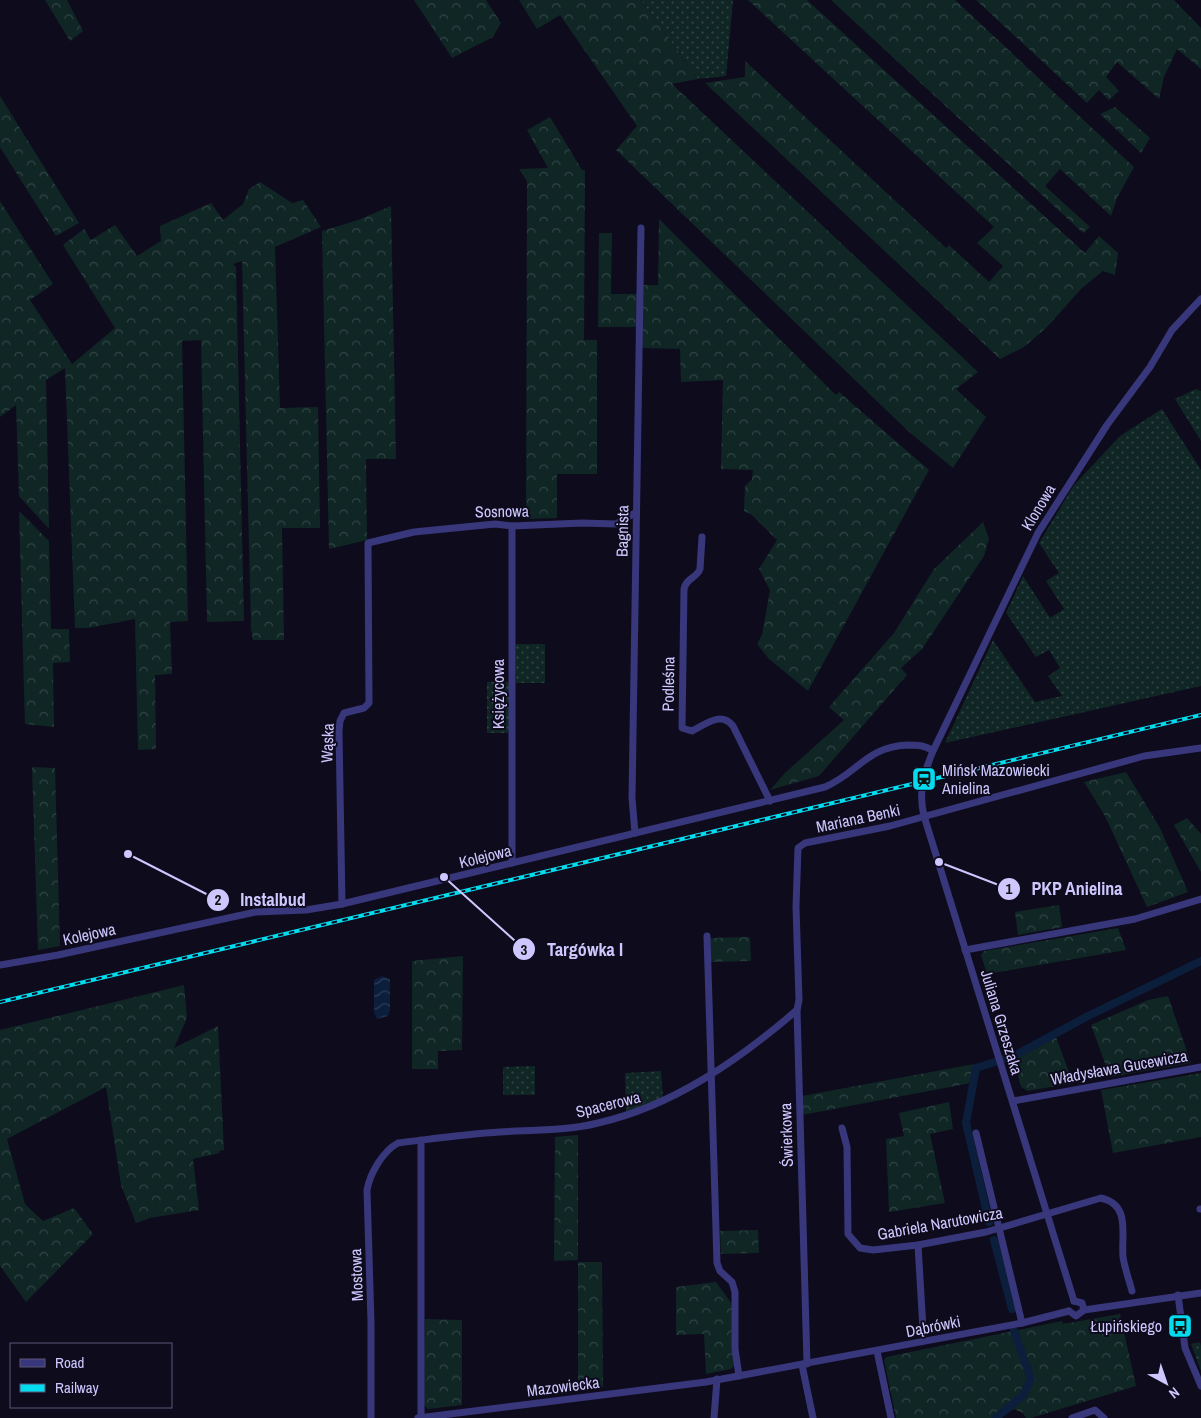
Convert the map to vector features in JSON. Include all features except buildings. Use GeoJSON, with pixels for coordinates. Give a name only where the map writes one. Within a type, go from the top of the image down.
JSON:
{"type":"FeatureCollection","features":[{"type":"Feature","properties":{"kind":"street","name":"Bagnista"},"geometry":{"type":"LineString","coordinates":[[635,833],[632,798],[641,228]]}},
{"type":"Feature","properties":{"kind":"street","name":"Klonowa"},"geometry":{"type":"LineString","coordinates":[[933,751],[1038,533],[1107,425],[1150,367],[1172,330],[1201,299]]}},
{"type":"Feature","properties":{"kind":"street","name":"Sosnowa"},"geometry":{"type":"LineString","coordinates":[[368,543],[414,532],[495,524],[512,526],[582,523],[616,524],[635,513]]}},
{"type":"Feature","properties":{"kind":"street","name":"Księżycowa"},"geometry":{"type":"LineString","coordinates":[[512,526],[512,863]]}},
{"type":"Feature","properties":{"kind":"street","name":"Podleśna"},"geometry":{"type":"LineString","coordinates":[[702,537],[699,573],[687,580],[684,589],[682,728],[692,731],[718,718],[723,718],[733,726],[770,801]]}},
{"type":"Feature","properties":{"kind":"street","name":"Wąska"},"geometry":{"type":"LineString","coordinates":[[342,904],[339,731],[340,721],[344,713],[364,708],[368,703],[368,543]]}},
{"type":"Feature","properties":{"kind":"street","name":"Kolejowa"},"geometry":{"type":"LineString","coordinates":[[0,965],[58,955],[256,912],[306,910],[342,904],[770,801],[834,783],[872,754],[881,750],[912,745],[926,746],[933,751]]}},
{"type":"Feature","properties":{"kind":"street"},"geometry":{"type":"LineString","coordinates":[[924,816],[1112,767],[1144,756],[1201,748]]}},
{"type":"Feature","properties":{"kind":"street","name":"Juliana Grzeszaka"},"geometry":{"type":"LineString","coordinates":[[933,751],[922,780],[921,798],[924,816],[1074,1301]]}},
{"type":"Feature","properties":{"kind":"street","name":"Mariana Benki"},"geometry":{"type":"LineString","coordinates":[[796,907],[797,852],[801,844],[890,826],[924,816]]}},
{"type":"Feature","properties":{"kind":"street"},"geometry":{"type":"LineString","coordinates":[[965,950],[1135,919],[1201,899]]}},
{"type":"Feature","properties":{"kind":"street","name":"Świerkowa"},"geometry":{"type":"LineString","coordinates":[[796,907],[799,1000],[796,1010],[805,1364]]}},
{"type":"Feature","properties":{"kind":"street"},"geometry":{"type":"LineString","coordinates":[[707,936],[717,1263],[720,1271],[732,1282],[735,1292],[735,1349],[739,1376]]}},
{"type":"Feature","properties":{"kind":"street","name":"Spacerowa"},"geometry":{"type":"LineString","coordinates":[[398,1143],[499,1132],[544,1131],[596,1124],[659,1104],[711,1075],[796,1010]]}},
{"type":"Feature","properties":{"kind":"street","name":"Władysława Gucewicza"},"geometry":{"type":"LineString","coordinates":[[1013,1101],[1201,1067]]}},
{"type":"Feature","properties":{"kind":"street","name":"Gabriela Narutowicza"},"geometry":{"type":"LineString","coordinates":[[842,1128],[847,1147],[847,1224],[850,1238],[863,1249],[918,1245],[999,1229],[1095,1198],[1106,1200],[1115,1205],[1122,1214],[1123,1256],[1132,1291]]}},
{"type":"Feature","properties":{"kind":"street"},"geometry":{"type":"LineString","coordinates":[[976,1133],[1022,1323]]}},
{"type":"Feature","properties":{"kind":"street"},"geometry":{"type":"LineString","coordinates":[[420,1418],[421,1140]]}},
{"type":"Feature","properties":{"kind":"street","name":"Mostowa"},"geometry":{"type":"LineString","coordinates":[[370,1418],[371,1322],[367,1190],[368,1183],[385,1153],[398,1143]]}},
{"type":"Feature","properties":{"kind":"street"},"geometry":{"type":"LineString","coordinates":[[918,1245],[923,1329]]}},
{"type":"Feature","properties":{"kind":"street"},"geometry":{"type":"LineString","coordinates":[[1084,1310],[1082,1303],[1074,1301],[1070,1304],[1069,1311],[1076,1316],[1084,1310],[1201,1293]]}},
{"type":"Feature","properties":{"kind":"street"},"geometry":{"type":"LineString","coordinates":[[1178,1295],[1185,1348],[1201,1386]]}},
{"type":"Feature","properties":{"kind":"street","name":"Dąbrówki"},"geometry":{"type":"LineString","coordinates":[[714,1380],[1022,1323],[1069,1311]]}},
{"type":"Feature","properties":{"kind":"street"},"geometry":{"type":"LineString","coordinates":[[877,1351],[891,1418]]}},
{"type":"Feature","properties":{"kind":"street"},"geometry":{"type":"LineString","coordinates":[[805,1364],[813,1418]]}},
{"type":"Feature","properties":{"kind":"street"},"geometry":{"type":"LineString","coordinates":[[714,1380],[714,1418]]}},
{"type":"Feature","properties":{"kind":"street","name":"Mazowiecka"},"geometry":{"type":"LineString","coordinates":[[420,1418],[481,1414],[714,1380]]}},
{"type":"Feature","properties":{"kind":"street"},"geometry":{"type":"LineString","coordinates":[[1072,1418],[1095,1410],[1104,1418]]}},
{"type":"Feature","properties":{"kind":"green space"},"geometry":{"type":"Polygon","coordinates":[[[45,0],[67,0],[83,31],[70,41],[45,0]]]}},
{"type":"Feature","properties":{"kind":"green space"},"geometry":{"type":"Polygon","coordinates":[[[414,0],[486,0],[501,23],[493,37],[452,58],[414,0]]]}},
{"type":"Feature","properties":{"kind":"green space"},"geometry":{"type":"Polygon","coordinates":[[[519,0],[641,0],[698,79],[672,84],[978,372],[956,389],[986,417],[953,468],[909,432],[616,150],[637,126],[560,15],[537,29],[519,0]]]}},
{"type":"Feature","properties":{"kind":"green space"},"geometry":{"type":"Polygon","coordinates":[[[641,0],[733,0],[726,76],[698,79],[641,0]]]}},
{"type":"Feature","properties":{"kind":"green space"},"geometry":{"type":"Polygon","coordinates":[[[748,0],[807,0],[1085,253],[1099,236],[1118,253],[1115,275],[1103,271],[1082,288],[1047,327],[1024,347],[1000,359],[705,83],[745,77],[745,61],[946,248],[949,245],[989,282],[1003,266],[977,243],[994,227],[748,0]]]}},
{"type":"Feature","properties":{"kind":"green space"},"geometry":{"type":"Polygon","coordinates":[[[831,0],[955,0],[1134,167],[1117,198],[1111,216],[1060,169],[1045,186],[1090,227],[1083,233],[831,0]]]}},
{"type":"Feature","properties":{"kind":"green space"},"geometry":{"type":"Polygon","coordinates":[[[976,0],[1174,0],[1201,28],[1201,69],[1177,49],[1164,77],[1159,99],[1117,62],[1106,77],[1119,91],[1109,100],[1099,90],[1087,103],[976,0]]]}},
{"type":"Feature","properties":{"kind":"green space"},"geometry":{"type":"Polygon","coordinates":[[[0,96],[79,223],[56,236],[0,147],[0,96]]]}},
{"type":"Feature","properties":{"kind":"green space"},"geometry":{"type":"Polygon","coordinates":[[[1115,107],[1150,138],[1141,153],[1100,114],[1115,107]]]}},
{"type":"Feature","properties":{"kind":"green space"},"geometry":{"type":"Polygon","coordinates":[[[550,117],[582,170],[585,170],[584,340],[597,340],[597,474],[557,474],[557,518],[526,519],[527,181],[519,169],[548,168],[527,130],[550,117]]]}},
{"type":"Feature","properties":{"kind":"green space"},"geometry":{"type":"Polygon","coordinates":[[[260,182],[292,203],[303,200],[321,227],[275,247],[280,408],[318,407],[320,528],[282,528],[284,640],[253,640],[251,628],[242,261],[233,264],[236,267],[244,621],[207,622],[201,340],[182,341],[188,621],[170,622],[172,674],[155,675],[156,749],[138,750],[135,619],[88,628],[75,628],[65,368],[46,380],[49,529],[19,496],[16,405],[0,417],[0,201],[53,284],[30,300],[72,364],[115,328],[63,245],[84,229],[91,240],[115,225],[137,256],[161,241],[160,226],[211,203],[223,220],[243,204],[249,189],[260,182]]]}},
{"type":"Feature","properties":{"kind":"green space"},"geometry":{"type":"Polygon","coordinates":[[[391,206],[396,459],[366,459],[367,540],[329,549],[322,231],[358,220],[391,206]]]}},
{"type":"Feature","properties":{"kind":"green space"},"geometry":{"type":"Polygon","coordinates":[[[659,219],[836,395],[839,392],[929,470],[808,691],[769,659],[757,644],[762,635],[770,590],[759,569],[777,540],[752,515],[744,511],[745,486],[752,479],[753,470],[721,469],[723,380],[681,382],[680,349],[641,348],[642,285],[658,285],[659,219]]]}},
{"type":"Feature","properties":{"kind":"green space"},"geometry":{"type":"Polygon","coordinates":[[[599,233],[612,233],[611,294],[637,294],[636,327],[598,327],[599,233]]]}},
{"type":"Feature","properties":{"kind":"green space"},"geometry":{"type":"Polygon","coordinates":[[[1196,389],[1201,391],[1201,441],[1175,399],[1196,389]]]}},
{"type":"Feature","properties":{"kind":"green space"},"geometry":{"type":"Polygon","coordinates":[[[1162,409],[1201,470],[1201,686],[945,743],[993,640],[1035,702],[1062,696],[1048,676],[1060,668],[1049,650],[1036,657],[1006,613],[1023,576],[1050,618],[1064,609],[1046,581],[1059,573],[1039,543],[1074,485],[1120,436],[1162,409]]]}},
{"type":"Feature","properties":{"kind":"green space"},"geometry":{"type":"Polygon","coordinates":[[[19,511],[49,541],[51,629],[69,629],[70,662],[53,663],[54,727],[25,724],[19,511]]]}},
{"type":"Feature","properties":{"kind":"green space"},"geometry":{"type":"Polygon","coordinates":[[[983,522],[989,539],[984,556],[922,649],[901,668],[907,675],[819,776],[770,790],[785,773],[844,720],[829,707],[894,633],[934,569],[983,522]]]}},
{"type":"Feature","properties":{"kind":"green space"},"geometry":{"type":"Polygon","coordinates":[[[515,644],[545,644],[545,683],[516,683],[515,644]]]}},
{"type":"Feature","properties":{"kind":"green space"},"geometry":{"type":"Polygon","coordinates":[[[487,682],[509,682],[509,733],[487,733],[487,682]]]}},
{"type":"Feature","properties":{"kind":"green space"},"geometry":{"type":"Polygon","coordinates":[[[32,767],[55,768],[60,946],[38,950],[32,767]]]}},
{"type":"Feature","properties":{"kind":"green space"},"geometry":{"type":"Polygon","coordinates":[[[1126,772],[1160,828],[1188,892],[1147,907],[1105,816],[1084,782],[1126,772]]]}},
{"type":"Feature","properties":{"kind":"green space"},"geometry":{"type":"Polygon","coordinates":[[[1187,818],[1201,834],[1201,872],[1174,825],[1187,818]]]}},
{"type":"Feature","properties":{"kind":"green space"},"geometry":{"type":"Polygon","coordinates":[[[1059,905],[1062,927],[1018,935],[1015,912],[1059,905]]]}},
{"type":"Feature","properties":{"kind":"green space"},"geometry":{"type":"Polygon","coordinates":[[[1118,928],[1126,950],[987,974],[981,955],[984,951],[1118,928]]]}},
{"type":"Feature","properties":{"kind":"green space"},"geometry":{"type":"Polygon","coordinates":[[[750,937],[751,961],[711,962],[710,938],[750,937]]]}},
{"type":"Feature","properties":{"kind":"green space"},"geometry":{"type":"Polygon","coordinates":[[[463,956],[462,1050],[438,1051],[438,1069],[412,1069],[412,961],[463,956]]]}},
{"type":"Feature","properties":{"kind":"green space"},"geometry":{"type":"Polygon","coordinates":[[[184,985],[187,1018],[174,1048],[218,1026],[224,1150],[219,1151],[220,1153],[193,1159],[199,1210],[150,1218],[136,1223],[121,1185],[106,1087],[7,1139],[25,1204],[43,1221],[74,1208],[93,1234],[26,1302],[0,1266],[0,1030],[184,985]]]}},
{"type":"Feature","properties":{"kind":"green space"},"geometry":{"type":"Polygon","coordinates":[[[1168,996],[1191,1063],[1110,1077],[1091,1025],[1148,1000],[1168,996]]]}},
{"type":"Feature","properties":{"kind":"green space"},"geometry":{"type":"Polygon","coordinates":[[[1056,1037],[1073,1083],[1028,1091],[1021,1087],[1013,1059],[1056,1037]]]}},
{"type":"Feature","properties":{"kind":"green space"},"geometry":{"type":"Polygon","coordinates":[[[974,1064],[971,1083],[802,1115],[802,1096],[974,1064]]]}},
{"type":"Feature","properties":{"kind":"green space"},"geometry":{"type":"Polygon","coordinates":[[[535,1066],[535,1095],[503,1095],[503,1067],[535,1066]]]}},
{"type":"Feature","properties":{"kind":"green space"},"geometry":{"type":"Polygon","coordinates":[[[661,1071],[663,1098],[626,1112],[625,1073],[661,1071]]]}},
{"type":"Feature","properties":{"kind":"green space"},"geometry":{"type":"Polygon","coordinates":[[[1201,1073],[1201,1137],[1113,1153],[1101,1090],[1201,1073]]]}},
{"type":"Feature","properties":{"kind":"green space"},"geometry":{"type":"Polygon","coordinates":[[[949,1102],[953,1129],[930,1134],[945,1203],[889,1212],[886,1139],[904,1136],[899,1113],[949,1102]]]}},
{"type":"Feature","properties":{"kind":"green space"},"geometry":{"type":"Polygon","coordinates":[[[578,1135],[578,1260],[554,1261],[555,1137],[578,1135]]]}},
{"type":"Feature","properties":{"kind":"green space"},"geometry":{"type":"Polygon","coordinates":[[[758,1230],[759,1253],[721,1254],[720,1231],[758,1230]]]}},
{"type":"Feature","properties":{"kind":"green space"},"geometry":{"type":"Polygon","coordinates":[[[578,1262],[602,1262],[603,1387],[578,1391],[578,1262]]]}},
{"type":"Feature","properties":{"kind":"green space"},"geometry":{"type":"Polygon","coordinates":[[[716,1282],[732,1304],[735,1365],[731,1369],[706,1374],[704,1334],[676,1335],[676,1287],[716,1282]]]}},
{"type":"Feature","properties":{"kind":"green space"},"geometry":{"type":"Polygon","coordinates":[[[1120,1314],[1136,1386],[1031,1418],[1026,1418],[1023,1413],[1014,1409],[1000,1418],[896,1418],[884,1360],[886,1357],[1062,1321],[1063,1324],[1120,1314]]]}},
{"type":"Feature","properties":{"kind":"green space"},"geometry":{"type":"Polygon","coordinates":[[[425,1319],[462,1320],[462,1405],[428,1409],[423,1404],[425,1319]]]}},
{"type":"Feature","properties":{"kind":"green space"},"geometry":{"type":"Polygon","coordinates":[[[1200,1342],[1201,1346],[1201,1371],[1191,1344],[1200,1342]]]}},
{"type":"Feature","properties":{"kind":"water"},"geometry":{"type":"Polygon","coordinates":[[[382,976],[390,979],[390,1010],[388,1016],[377,1019],[374,1012],[374,980],[382,976]]]}},
{"type":"Feature","properties":{"kind":"waterway"},"geometry":{"type":"LineString","coordinates":[[989,1222],[966,1123],[976,1068],[1014,1056],[1088,1016],[1201,961]]}},
{"type":"Feature","properties":{"kind":"waterway"},"geometry":{"type":"LineString","coordinates":[[994,1240],[1012,1309]]}},
{"type":"Feature","properties":{"kind":"waterway"},"geometry":{"type":"LineString","coordinates":[[996,1418],[1023,1395],[1031,1379],[1014,1331]]}},
{"type":"Feature","properties":{"kind":"railway"},"geometry":{"type":"LineString","coordinates":[[0,1002],[1201,715]]}},
{"type":"Feature","properties":{"kind":"place","name":"Mińsk Mazowiecki Anielina"},"geometry":{"type":"Point","coordinates":[924,779]}},
{"type":"Feature","properties":{"kind":"place","name":"Instalbud"},"geometry":{"type":"Point","coordinates":[128,854]}},
{"type":"Feature","properties":{"kind":"place","name":"PKP Anielina"},"geometry":{"type":"Point","coordinates":[939,862]}},
{"type":"Feature","properties":{"kind":"place","name":"Targówka I"},"geometry":{"type":"Point","coordinates":[444,877]}},
{"type":"Feature","properties":{"kind":"place","name":"Łupińskiego"},"geometry":{"type":"Point","coordinates":[1180,1326]}}]}
